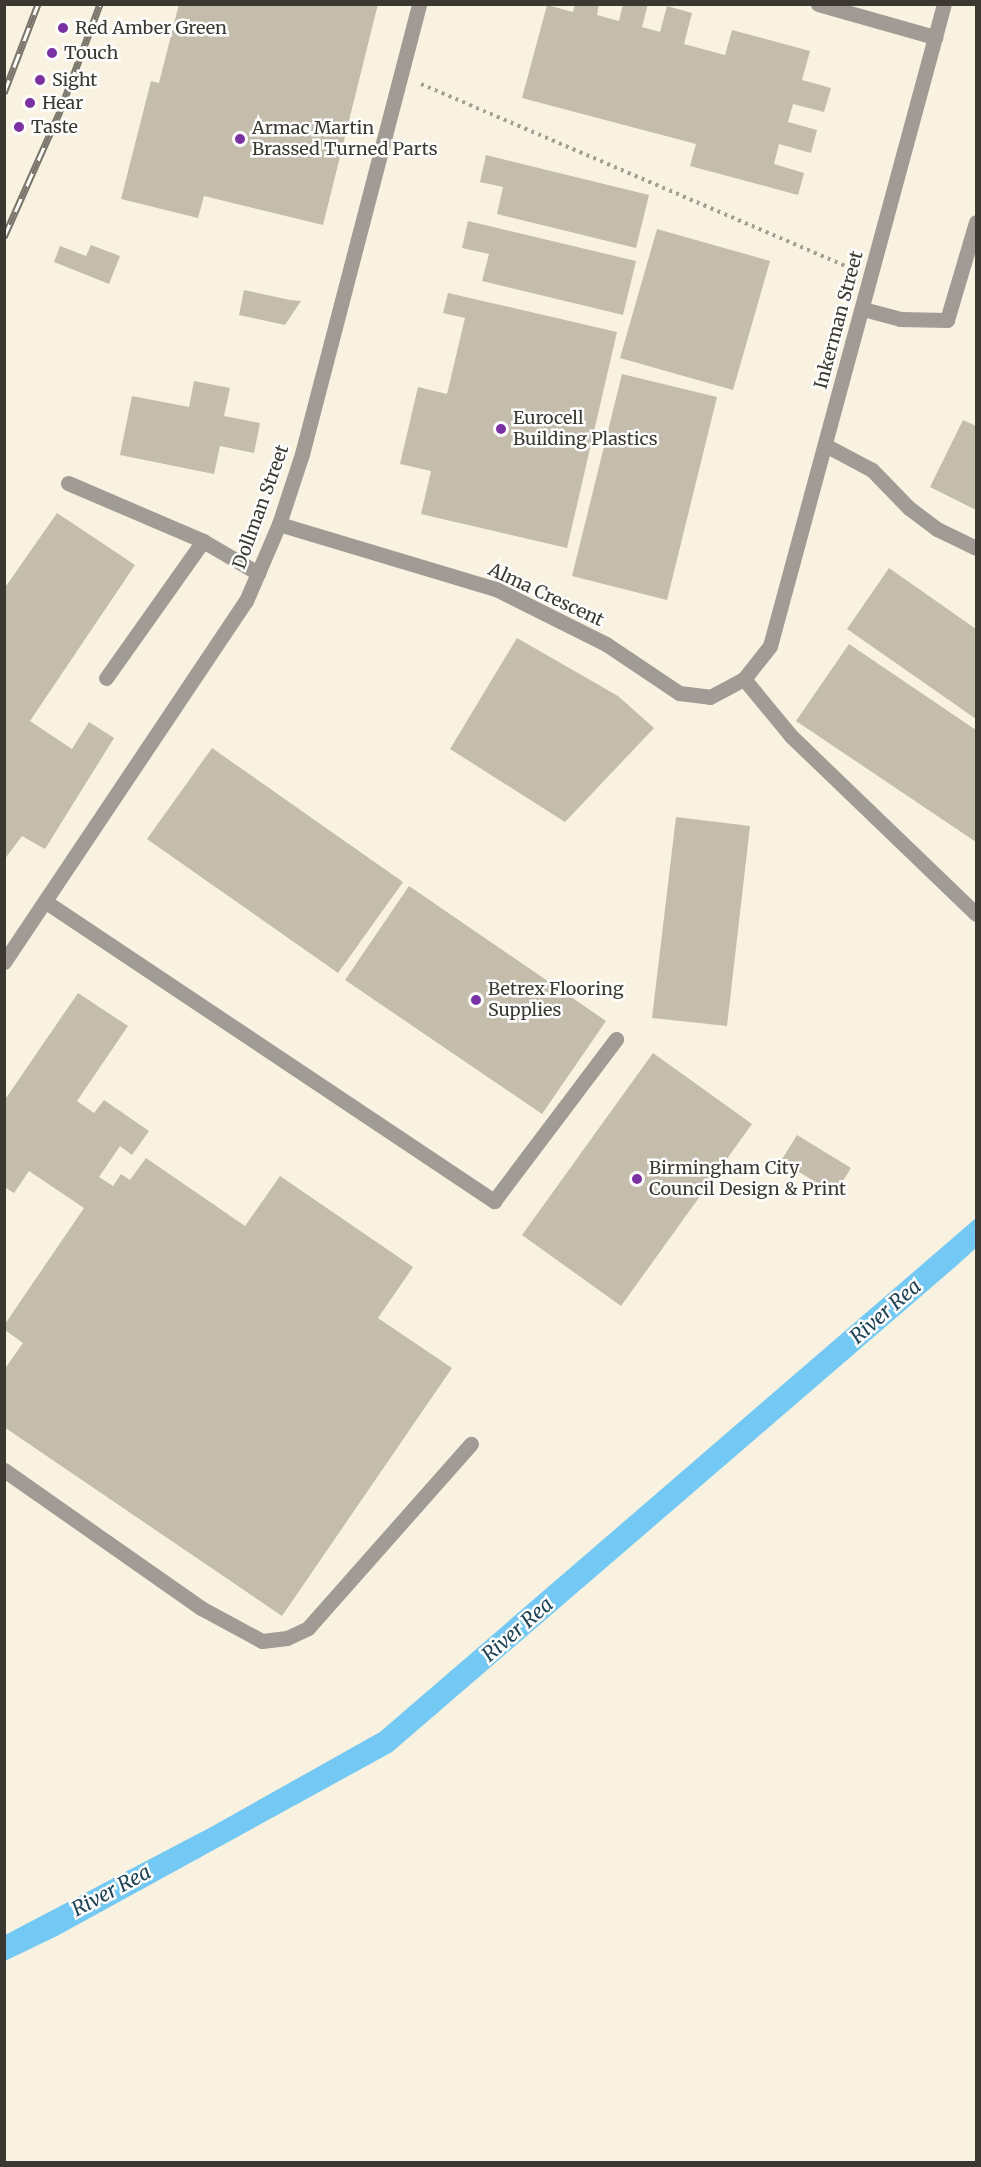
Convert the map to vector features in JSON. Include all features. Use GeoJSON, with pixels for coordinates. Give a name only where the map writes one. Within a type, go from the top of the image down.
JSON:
{"type":"FeatureCollection","features":[{"type":"Feature","properties":{"kind":"street","name":"Dollman Street"},"geometry":{"type":"LineString","coordinates":[[4,962],[246,601],[279,525],[303,454],[418,4]]}},
{"type":"Feature","properties":{"kind":"street"},"geometry":{"type":"LineString","coordinates":[[818,4],[935,37]]}},
{"type":"Feature","properties":{"kind":"street","name":"Inkerman Street"},"geometry":{"type":"LineString","coordinates":[[770,646],[872,277],[944,4]]}},
{"type":"Feature","properties":{"kind":"street"},"geometry":{"type":"LineString","coordinates":[[863,309],[900,319],[947,320],[976,222]]}},
{"type":"Feature","properties":{"kind":"street"},"geometry":{"type":"LineString","coordinates":[[825,445],[872,471],[909,508],[937,529],[976,548]]}},
{"type":"Feature","properties":{"kind":"street"},"geometry":{"type":"LineString","coordinates":[[68,483],[203,541],[258,573]]}},
{"type":"Feature","properties":{"kind":"street","name":"Alma Crescent"},"geometry":{"type":"LineString","coordinates":[[279,525],[496,589],[606,644],[679,693],[710,697],[744,679],[770,646]]}},
{"type":"Feature","properties":{"kind":"street"},"geometry":{"type":"LineString","coordinates":[[106,678],[203,541]]}},
{"type":"Feature","properties":{"kind":"street"},"geometry":{"type":"LineString","coordinates":[[744,679],[790,736],[976,914]]}},
{"type":"Feature","properties":{"kind":"street"},"geometry":{"type":"LineString","coordinates":[[46,902],[494,1201],[616,1039]]}},
{"type":"Feature","properties":{"kind":"street"},"geometry":{"type":"LineString","coordinates":[[4,1470],[201,1608],[262,1641],[287,1638],[308,1628],[471,1444]]}},
{"type":"Feature","properties":{"kind":"path"},"geometry":{"type":"LineString","coordinates":[[401,76],[872,277]]}},
{"type":"Feature","properties":{"kind":"water","name":"River Rea"},"geometry":{"type":"Polygon","coordinates":[[[976,1218],[976,1248],[392,1752],[57,1936],[5,1961],[5,1935],[211,1827],[380,1732],[976,1218]]]}},
{"type":"Feature","properties":{"kind":"building","name":"Armac Martin Brassed Turned Parts"},"geometry":{"type":"Polygon","coordinates":[[[179,4],[378,4],[323,225],[204,196],[198,218],[121,199],[151,81],[159,83],[179,4]]]}},
{"type":"Feature","properties":{"kind":"building"},"geometry":{"type":"Polygon","coordinates":[[[575,4],[599,4],[597,15],[619,21],[623,4],[648,4],[642,27],[660,32],[667,6],[692,13],[684,44],[725,55],[732,30],[810,51],[802,80],[831,88],[824,112],[793,104],[788,122],[817,130],[811,153],[779,144],[774,164],[804,173],[798,195],[690,166],[696,144],[522,98],[547,5],[573,12],[575,4]]]}},
{"type":"Feature","properties":{"kind":"building"},"geometry":{"type":"Polygon","coordinates":[[[486,155],[649,195],[636,248],[497,214],[503,187],[480,182],[486,155]]]}},
{"type":"Feature","properties":{"kind":"building"},"geometry":{"type":"Polygon","coordinates":[[[468,221],[636,261],[623,315],[482,281],[489,254],[462,248],[468,221]]]}},
{"type":"Feature","properties":{"kind":"building"},"geometry":{"type":"Polygon","coordinates":[[[657,229],[770,261],[733,390],[620,358],[657,229]]]}},
{"type":"Feature","properties":{"kind":"building"},"geometry":{"type":"Polygon","coordinates":[[[91,245],[120,256],[109,284],[54,262],[60,246],[86,256],[91,245]]]}},
{"type":"Feature","properties":{"kind":"building"},"geometry":{"type":"Polygon","coordinates":[[[244,290],[301,301],[285,325],[239,315],[244,290]]]}},
{"type":"Feature","properties":{"kind":"building","name":"Eurocell Building Plastics"},"geometry":{"type":"Polygon","coordinates":[[[448,293],[617,332],[567,548],[421,514],[431,471],[400,464],[418,387],[447,394],[465,318],[443,313],[448,293]]]}},
{"type":"Feature","properties":{"kind":"building"},"geometry":{"type":"Polygon","coordinates":[[[622,374],[717,397],[667,600],[572,576],[622,374]]]}},
{"type":"Feature","properties":{"kind":"building"},"geometry":{"type":"Polygon","coordinates":[[[194,381],[230,388],[224,416],[260,423],[254,453],[220,446],[214,474],[120,455],[132,396],[189,407],[194,381]]]}},
{"type":"Feature","properties":{"kind":"building"},"geometry":{"type":"Polygon","coordinates":[[[963,420],[976,426],[976,510],[930,487],[963,420]]]}},
{"type":"Feature","properties":{"kind":"building"},"geometry":{"type":"Polygon","coordinates":[[[57,513],[135,565],[30,721],[72,749],[89,722],[114,738],[45,849],[22,836],[4,860],[4,589],[57,513]]]}},
{"type":"Feature","properties":{"kind":"building"},"geometry":{"type":"Polygon","coordinates":[[[889,568],[976,629],[976,719],[847,629],[889,568]]]}},
{"type":"Feature","properties":{"kind":"building"},"geometry":{"type":"Polygon","coordinates":[[[517,638],[618,696],[654,728],[565,822],[450,749],[517,638]]]}},
{"type":"Feature","properties":{"kind":"building"},"geometry":{"type":"Polygon","coordinates":[[[849,644],[976,730],[976,842],[796,721],[849,644]]]}},
{"type":"Feature","properties":{"kind":"building"},"geometry":{"type":"Polygon","coordinates":[[[212,748],[403,882],[338,973],[147,839],[212,748]]]}},
{"type":"Feature","properties":{"kind":"building"},"geometry":{"type":"Polygon","coordinates":[[[676,817],[750,826],[727,1026],[652,1018],[676,817]]]}},
{"type":"Feature","properties":{"kind":"building","name":"Betrex Flooring Supplies"},"geometry":{"type":"Polygon","coordinates":[[[409,886],[606,1021],[542,1114],[345,980],[409,886]]]}},
{"type":"Feature","properties":{"kind":"building"},"geometry":{"type":"Polygon","coordinates":[[[78,993],[128,1026],[77,1101],[94,1113],[104,1100],[149,1131],[132,1155],[120,1146],[99,1177],[113,1186],[121,1174],[130,1180],[146,1158],[245,1226],[280,1176],[413,1267],[378,1318],[452,1368],[282,1616],[4,1427],[4,1370],[23,1343],[5,1330],[5,1324],[84,1208],[29,1171],[14,1193],[4,1187],[4,1101],[78,993]]]}},
{"type":"Feature","properties":{"kind":"building","name":"Birmingham City Council Design & Print"},"geometry":{"type":"Polygon","coordinates":[[[653,1053],[752,1124],[621,1306],[522,1235],[653,1053]]]}},
{"type":"Feature","properties":{"kind":"building"},"geometry":{"type":"Polygon","coordinates":[[[797,1135],[851,1168],[835,1194],[781,1161],[797,1135]]]}},
{"type":"Feature","properties":{"kind":"railway"},"geometry":{"type":"LineString","coordinates":[[4,93],[38,4]]}},
{"type":"Feature","properties":{"kind":"railway"},"geometry":{"type":"LineString","coordinates":[[4,237],[60,111],[100,4]]}},
{"type":"Feature","properties":{"kind":"place","name":"Red Amber Green"},"geometry":{"type":"Point","coordinates":[63,28]}},
{"type":"Feature","properties":{"kind":"place","name":"Touch"},"geometry":{"type":"Point","coordinates":[52,53]}},
{"type":"Feature","properties":{"kind":"place","name":"Sight"},"geometry":{"type":"Point","coordinates":[40,80]}},
{"type":"Feature","properties":{"kind":"place","name":"Hear"},"geometry":{"type":"Point","coordinates":[30,103]}},
{"type":"Feature","properties":{"kind":"place","name":"Taste"},"geometry":{"type":"Point","coordinates":[19,127]}},
{"type":"Feature","properties":{"kind":"place","name":"Armac Martin Brassed Turned Parts"},"geometry":{"type":"Point","coordinates":[240,139]}},
{"type":"Feature","properties":{"kind":"place","name":"Eurocell Building Plastics"},"geometry":{"type":"Point","coordinates":[501,429]}},
{"type":"Feature","properties":{"kind":"place","name":"Betrex Flooring Supplies"},"geometry":{"type":"Point","coordinates":[476,1000]}},
{"type":"Feature","properties":{"kind":"place","name":"Birmingham City Council Design & Print"},"geometry":{"type":"Point","coordinates":[637,1179]}}]}
